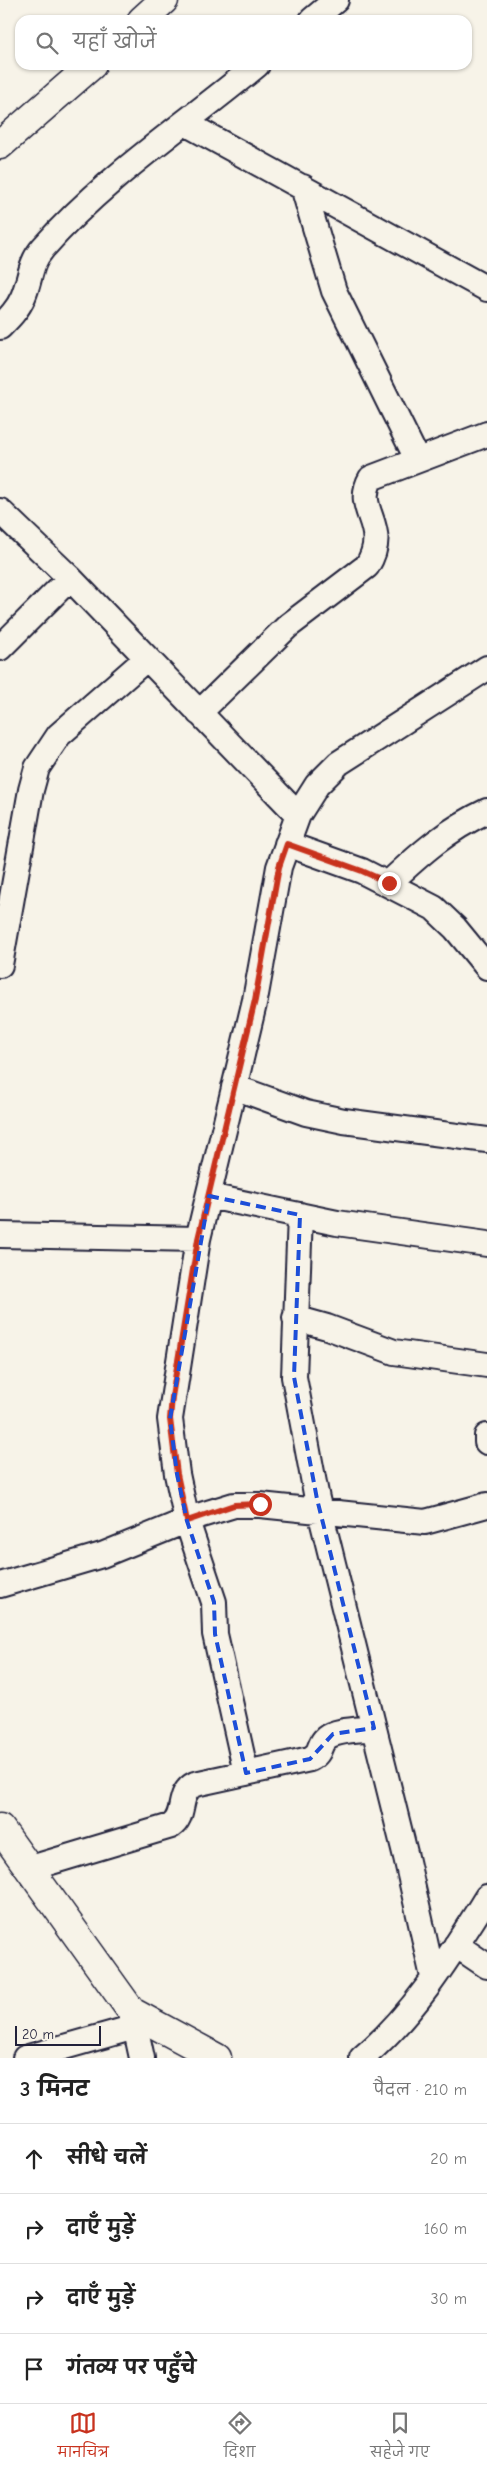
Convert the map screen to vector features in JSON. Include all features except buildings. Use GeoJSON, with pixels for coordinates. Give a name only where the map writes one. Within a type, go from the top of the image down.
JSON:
{"type":"FeatureCollection","features":[{"type":"Feature","properties":{"kind":"street"},"geometry":{"type":"LineString","coordinates":[[148,15],[164,0]]}},
{"type":"Feature","properties":{"kind":"street"},"geometry":{"type":"LineString","coordinates":[[318,15],[336,0]]}},
{"type":"Feature","properties":{"kind":"street"},"geometry":{"type":"LineString","coordinates":[[0,145],[86,70]]}},
{"type":"Feature","properties":{"kind":"street"},"geometry":{"type":"LineString","coordinates":[[0,327],[13,314],[24,297],[29,270],[42,250],[79,211],[251,70]]}},
{"type":"Feature","properties":{"kind":"street"},"geometry":{"type":"LineString","coordinates":[[185,123],[487,289]]}},
{"type":"Feature","properties":{"kind":"street"},"geometry":{"type":"LineString","coordinates":[[303,188],[334,291],[417,459]]}},
{"type":"Feature","properties":{"kind":"street"},"geometry":{"type":"LineString","coordinates":[[199,713],[288,626],[367,566],[374,555],[377,539],[366,504],[365,489],[371,478],[487,434]]}},
{"type":"Feature","properties":{"kind":"street"},"geometry":{"type":"LineString","coordinates":[[0,511],[70,578],[298,815]]}},
{"type":"Feature","properties":{"kind":"street"},"geometry":{"type":"LineString","coordinates":[[0,648],[70,578]]}},
{"type":"Feature","properties":{"kind":"street"},"geometry":{"type":"LineString","coordinates":[[0,965],[30,790],[37,768],[59,735],[147,658]]}},
{"type":"Feature","properties":{"kind":"street"},"geometry":{"type":"LineString","coordinates":[[246,1773],[215,1634],[214,1602],[187,1521],[177,1474],[170,1419],[198,1239],[255,1000],[279,867],[298,815],[317,785],[339,763],[487,668]]}},
{"type":"Feature","properties":{"kind":"street"},"geometry":{"type":"LineString","coordinates":[[389,883],[422,852],[458,825],[487,811]]}},
{"type":"Feature","properties":{"kind":"street"},"geometry":{"type":"LineString","coordinates":[[287,844],[362,871],[389,883],[434,908],[455,928],[486,963]]}},
{"type":"Feature","properties":{"kind":"street"},"geometry":{"type":"LineString","coordinates":[[234,1087],[306,1113],[335,1119],[487,1140]]}},
{"type":"Feature","properties":{"kind":"street"},"geometry":{"type":"LineString","coordinates":[[209,1196],[337,1223],[487,1244]]}},
{"type":"Feature","properties":{"kind":"street"},"geometry":{"type":"LineString","coordinates":[[300,1215],[294,1377],[320,1510],[433,1977]]}},
{"type":"Feature","properties":{"kind":"street"},"geometry":{"type":"LineString","coordinates":[[0,1235],[198,1239]]}},
{"type":"Feature","properties":{"kind":"street"},"geometry":{"type":"LineString","coordinates":[[295,1318],[327,1327],[394,1352],[487,1365]]}},
{"type":"Feature","properties":{"kind":"street"},"geometry":{"type":"LineString","coordinates":[[487,1436],[487,1442]]}},
{"type":"Feature","properties":{"kind":"street"},"geometry":{"type":"LineString","coordinates":[[0,1585],[102,1555],[187,1521],[234,1505],[260,1504],[425,1522],[487,1504]]}},
{"type":"Feature","properties":{"kind":"street"},"geometry":{"type":"LineString","coordinates":[[31,1868],[171,1826],[180,1817],[181,1801],[188,1787],[310,1759],[318,1755],[326,1738],[333,1734],[374,1728]]}},
{"type":"Feature","properties":{"kind":"street"},"geometry":{"type":"LineString","coordinates":[[0,1828],[31,1868],[134,2019],[142,2058]]}},
{"type":"Feature","properties":{"kind":"street"},"geometry":{"type":"LineString","coordinates":[[362,2058],[405,2016],[456,1945],[487,1897]]}},
{"type":"Feature","properties":{"kind":"street"},"geometry":{"type":"LineString","coordinates":[[456,1945],[487,1966]]}},
{"type":"Feature","properties":{"kind":"street"},"geometry":{"type":"LineString","coordinates":[[25,2058],[134,2019],[217,2058]]}},
{"type":"Feature","properties":{"kind":"highlighted area"},"geometry":{"type":"Polygon","coordinates":[[[209,1196],[300,1215],[294,1377],[317,1499],[374,1728],[333,1734],[310,1759],[246,1773],[215,1634],[214,1602],[187,1521],[177,1474],[170,1419],[209,1196]]]}},
{"type":"Feature","properties":{"kind":"route"},"geometry":{"type":"LineString","coordinates":[[260,1504],[234,1505],[187,1521],[177,1474],[170,1419],[198,1239],[255,1000],[279,867],[287,844],[362,871],[389,883]]}}]}
